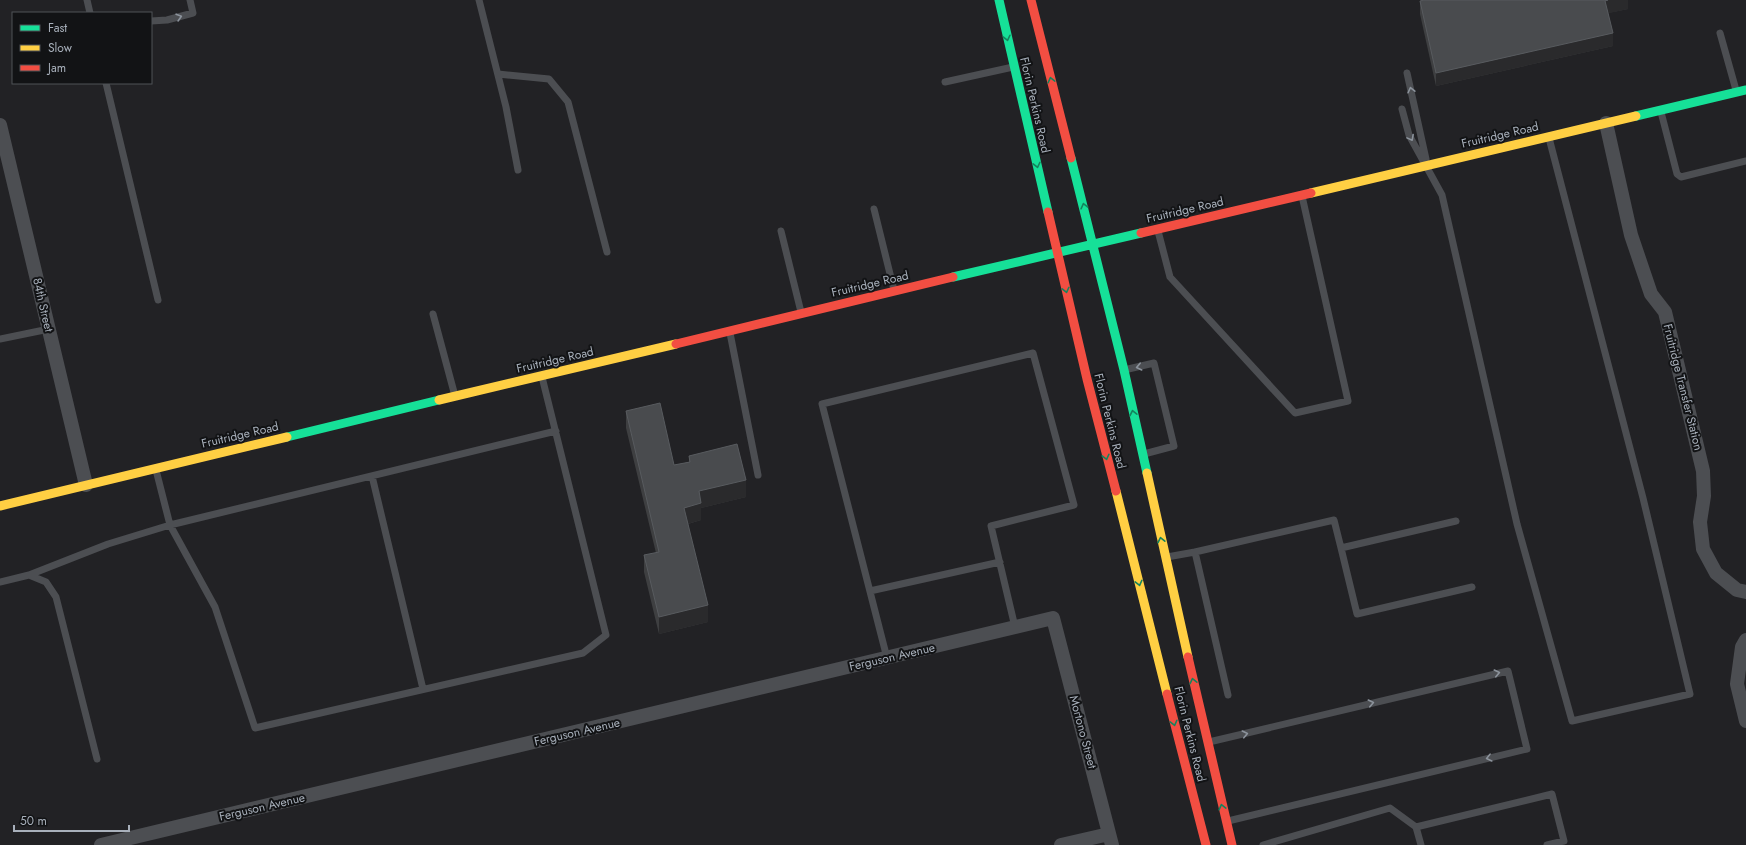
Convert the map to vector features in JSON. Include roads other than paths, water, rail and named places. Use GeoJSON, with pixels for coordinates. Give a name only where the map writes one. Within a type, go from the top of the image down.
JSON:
{"type":"FeatureCollection","features":[{"type":"Feature","properties":{"kind":"main road","name":"Florin Perkins Road"},"geometry":{"type":"LineString","coordinates":[[998,0],[1108,464],[1206,845]]}},
{"type":"Feature","properties":{"kind":"main road","name":"Florin Perkins Road"},"geometry":{"type":"LineString","coordinates":[[1033,1],[1124,370],[1206,742],[1232,845]]}},
{"type":"Feature","properties":{"kind":"main road","name":"Fruitridge Road"},"geometry":{"type":"LineString","coordinates":[[0,506],[801,313],[1746,90]]}},
{"type":"Feature","properties":{"kind":"street","name":"Fruitridge Transfer Station"},"geometry":{"type":"LineString","coordinates":[[1606,123],[1631,235],[1651,294],[1664,312],[1703,470],[1704,496],[1700,522],[1703,549],[1716,573],[1737,590],[1746,592]]}},
{"type":"Feature","properties":{"kind":"street","name":"84th Street"},"geometry":{"type":"LineString","coordinates":[[0,125],[86,485]]}},
{"type":"Feature","properties":{"kind":"street","name":"Ferguson Avenue"},"geometry":{"type":"LineString","coordinates":[[101,845],[1053,618]]}},
{"type":"Feature","properties":{"kind":"street","name":"Mortono Street"},"geometry":{"type":"LineString","coordinates":[[1053,618],[1111,839]]}},
{"type":"Feature","properties":{"kind":"street"},"geometry":{"type":"LineString","coordinates":[[1746,640],[1742,647],[1737,684],[1746,721]]}},
{"type":"Feature","properties":{"kind":"street"},"geometry":{"type":"LineString","coordinates":[[1061,845],[1111,839]]}},
{"type":"Feature","properties":{"kind":"lane"},"geometry":{"type":"LineString","coordinates":[[152,21],[167,20],[193,13],[190,0]]}},
{"type":"Feature","properties":{"kind":"lane"},"geometry":{"type":"LineString","coordinates":[[479,0],[506,107],[518,170]]}},
{"type":"Feature","properties":{"kind":"lane"},"geometry":{"type":"LineString","coordinates":[[1720,32],[1736,92]]}},
{"type":"Feature","properties":{"kind":"lane"},"geometry":{"type":"LineString","coordinates":[[945,82],[1014,67]]}},
{"type":"Feature","properties":{"kind":"lane"},"geometry":{"type":"LineString","coordinates":[[1407,73],[1427,165]]}},
{"type":"Feature","properties":{"kind":"lane"},"geometry":{"type":"LineString","coordinates":[[498,74],[549,79],[568,102],[607,252]]}},
{"type":"Feature","properties":{"kind":"lane"},"geometry":{"type":"LineString","coordinates":[[106,84],[158,300]]}},
{"type":"Feature","properties":{"kind":"lane"},"geometry":{"type":"LineString","coordinates":[[1402,109],[1409,135],[1427,165],[1442,195],[1517,524],[1572,721],[1690,694],[1643,498],[1549,136]]}},
{"type":"Feature","properties":{"kind":"lane"},"geometry":{"type":"LineString","coordinates":[[1660,110],[1677,174],[1681,177],[1746,161]]}},
{"type":"Feature","properties":{"kind":"lane"},"geometry":{"type":"LineString","coordinates":[[1158,228],[1170,277],[1295,413],[1348,401],[1302,194]]}},
{"type":"Feature","properties":{"kind":"lane"},"geometry":{"type":"LineString","coordinates":[[874,209],[894,291]]}},
{"type":"Feature","properties":{"kind":"lane"},"geometry":{"type":"LineString","coordinates":[[781,231],[801,313]]}},
{"type":"Feature","properties":{"kind":"lane"},"geometry":{"type":"LineString","coordinates":[[434,314],[455,396]]}},
{"type":"Feature","properties":{"kind":"lane"},"geometry":{"type":"LineString","coordinates":[[0,339],[49,329]]}},
{"type":"Feature","properties":{"kind":"lane"},"geometry":{"type":"LineString","coordinates":[[729,331],[758,475]]}},
{"type":"Feature","properties":{"kind":"lane"},"geometry":{"type":"LineString","coordinates":[[887,658],[822,404],[1033,353],[1074,505],[991,526],[1015,627]]}},
{"type":"Feature","properties":{"kind":"lane"},"geometry":{"type":"LineString","coordinates":[[1124,370],[1154,363],[1174,446],[1142,454]]}},
{"type":"Feature","properties":{"kind":"lane"},"geometry":{"type":"LineString","coordinates":[[155,468],[170,525],[215,607],[255,728],[583,653],[606,635],[542,375]]}},
{"type":"Feature","properties":{"kind":"lane"},"geometry":{"type":"LineString","coordinates":[[0,582],[29,576],[108,544],[170,525],[556,431]]}},
{"type":"Feature","properties":{"kind":"lane"},"geometry":{"type":"LineString","coordinates":[[372,476],[423,689]]}},
{"type":"Feature","properties":{"kind":"lane"},"geometry":{"type":"LineString","coordinates":[[1165,558],[1334,520],[1357,614],[1472,587]]}},
{"type":"Feature","properties":{"kind":"lane"},"geometry":{"type":"LineString","coordinates":[[1342,548],[1456,521]]}},
{"type":"Feature","properties":{"kind":"lane"},"geometry":{"type":"LineString","coordinates":[[1195,552],[1228,695]]}},
{"type":"Feature","properties":{"kind":"lane"},"geometry":{"type":"LineString","coordinates":[[870,591],[1000,562]]}},
{"type":"Feature","properties":{"kind":"lane"},"geometry":{"type":"LineString","coordinates":[[29,576],[46,582],[56,597],[97,759]]}},
{"type":"Feature","properties":{"kind":"lane"},"geometry":{"type":"LineString","coordinates":[[1206,742],[1508,671],[1527,749],[1226,822]]}},
{"type":"Feature","properties":{"kind":"lane"},"geometry":{"type":"LineString","coordinates":[[1416,827],[1552,794],[1564,841],[1546,845]]}},
{"type":"Feature","properties":{"kind":"lane"},"geometry":{"type":"LineString","coordinates":[[1263,845],[1390,808],[1416,827],[1421,845]]}}]}
